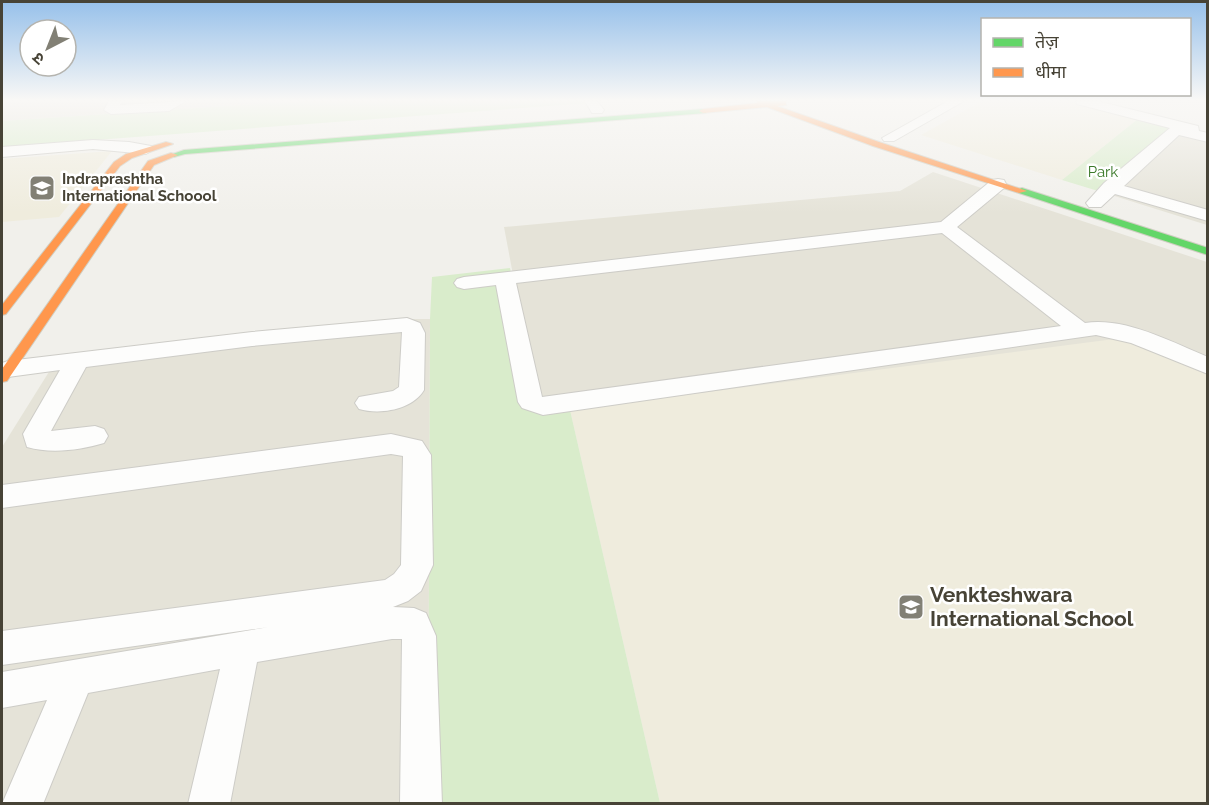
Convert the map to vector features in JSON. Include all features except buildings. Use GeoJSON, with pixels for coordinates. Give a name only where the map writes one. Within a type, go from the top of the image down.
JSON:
{"type":"FeatureCollection","features":[{"type":"Feature","properties":{"kind":"street"},"geometry":{"type":"LineString","coordinates":[[2,312],[117,164],[146,149],[167,144],[219,139]]}},
{"type":"Feature","properties":{"kind":"street"},"geometry":{"type":"LineString","coordinates":[[5,374],[151,163],[184,152],[345,139]]}},
{"type":"Feature","properties":{"kind":"street"},"geometry":{"type":"LineString","coordinates":[[871,139],[998,184],[1208,252]]}},
{"type":"Feature","properties":{"kind":"street"},"geometry":{"type":"LineString","coordinates":[[891,139],[1208,238]]}},
{"type":"Feature","properties":{"kind":"street"},"geometry":{"type":"LineString","coordinates":[[1095,203],[1166,139]]}},
{"type":"Feature","properties":{"kind":"street"},"geometry":{"type":"LineString","coordinates":[[2,152],[95,145],[121,145],[146,149]]}},
{"type":"Feature","properties":{"kind":"street"},"geometry":{"type":"LineString","coordinates":[[465,283],[946,227],[998,184]]}},
{"type":"Feature","properties":{"kind":"street"},"geometry":{"type":"LineString","coordinates":[[1110,188],[1208,216]]}},
{"type":"Feature","properties":{"kind":"street"},"geometry":{"type":"LineString","coordinates":[[946,227],[1078,329]]}},
{"type":"Feature","properties":{"kind":"street"},"geometry":{"type":"LineString","coordinates":[[505,279],[531,402],[543,406],[1078,329],[1115,330],[1208,366]]}},
{"type":"Feature","properties":{"kind":"street"},"geometry":{"type":"LineString","coordinates":[[5,374],[78,360],[252,339],[406,325],[412,328],[414,333],[411,390],[400,399],[368,403]]}},
{"type":"Feature","properties":{"kind":"street"},"geometry":{"type":"LineString","coordinates":[[78,360],[36,434],[37,440],[45,442],[95,436]]}},
{"type":"Feature","properties":{"kind":"street"},"geometry":{"type":"LineString","coordinates":[[2,648],[385,595],[401,589],[413,578],[417,565],[417,455],[412,448],[403,444],[391,444],[3,497]]}},
{"type":"Feature","properties":{"kind":"street"},"geometry":{"type":"LineString","coordinates":[[2,690],[392,623],[414,624],[419,636],[421,804]]}},
{"type":"Feature","properties":{"kind":"street"},"geometry":{"type":"LineString","coordinates":[[209,804],[242,649]]}},
{"type":"Feature","properties":{"kind":"street"},"geometry":{"type":"LineString","coordinates":[[22,804],[76,678]]}},
{"type":"Feature","properties":{"kind":"shaded area"},"geometry":{"type":"Polygon","coordinates":[[[932,139],[1113,139],[1062,180],[932,139]]]}},
{"type":"Feature","properties":{"kind":"shaded area"},"geometry":{"type":"Polygon","coordinates":[[[1168,139],[1207,139],[1207,225],[1108,194],[1168,139]]]}},
{"type":"Feature","properties":{"kind":"shaded area","name":"Indraprashtha International Schoool"},"geometry":{"type":"Polygon","coordinates":[[[112,151],[59,217],[2,222],[2,159],[112,151]]]}},
{"type":"Feature","properties":{"kind":"shaded area"},"geometry":{"type":"Polygon","coordinates":[[[933,172],[1207,262],[1207,373],[539,413],[504,227],[900,191],[933,172]]]}},
{"type":"Feature","properties":{"kind":"shaded area"},"geometry":{"type":"Polygon","coordinates":[[[412,319],[430,319],[428,803],[2,803],[2,447],[57,359],[412,319]]]}},
{"type":"Feature","properties":{"kind":"shaded area","name":"Venkteshwara International School"},"geometry":{"type":"Polygon","coordinates":[[[1122,338],[1207,373],[1207,803],[660,803],[570,410],[1122,338]]]}},
{"type":"Feature","properties":{"kind":"green space"},"geometry":{"type":"Polygon","coordinates":[[[2,139],[115,139],[2,147],[2,139]]]}},
{"type":"Feature","properties":{"kind":"green space","name":"Park"},"geometry":{"type":"Polygon","coordinates":[[[1113,139],[1168,139],[1108,194],[1062,180],[1113,139]]]}},
{"type":"Feature","properties":{"kind":"green space"},"geometry":{"type":"Polygon","coordinates":[[[510,268],[539,412],[570,410],[660,803],[428,804],[432,277],[510,268]]]}},
{"type":"Feature","properties":{"kind":"traffic: fast"},"geometry":{"type":"LineString","coordinates":[[174,155],[184,152],[354,139]]}},
{"type":"Feature","properties":{"kind":"traffic: fast"},"geometry":{"type":"LineString","coordinates":[[1022,191],[1208,252]]}},
{"type":"Feature","properties":{"kind":"traffic: slow"},"geometry":{"type":"LineString","coordinates":[[861,139],[1022,191]]}},
{"type":"Feature","properties":{"kind":"traffic: slow"},"geometry":{"type":"LineString","coordinates":[[2,312],[117,164],[129,156],[169,144]]}},
{"type":"Feature","properties":{"kind":"traffic: slow"},"geometry":{"type":"LineString","coordinates":[[2,378],[151,163],[174,155]]}},
{"type":"Feature","properties":{"kind":"place","name":"Indraprashtha International Schoool"},"geometry":{"type":"Point","coordinates":[42,188]}},
{"type":"Feature","properties":{"kind":"place","name":"Venkteshwara International School"},"geometry":{"type":"Point","coordinates":[911,607]}}]}
